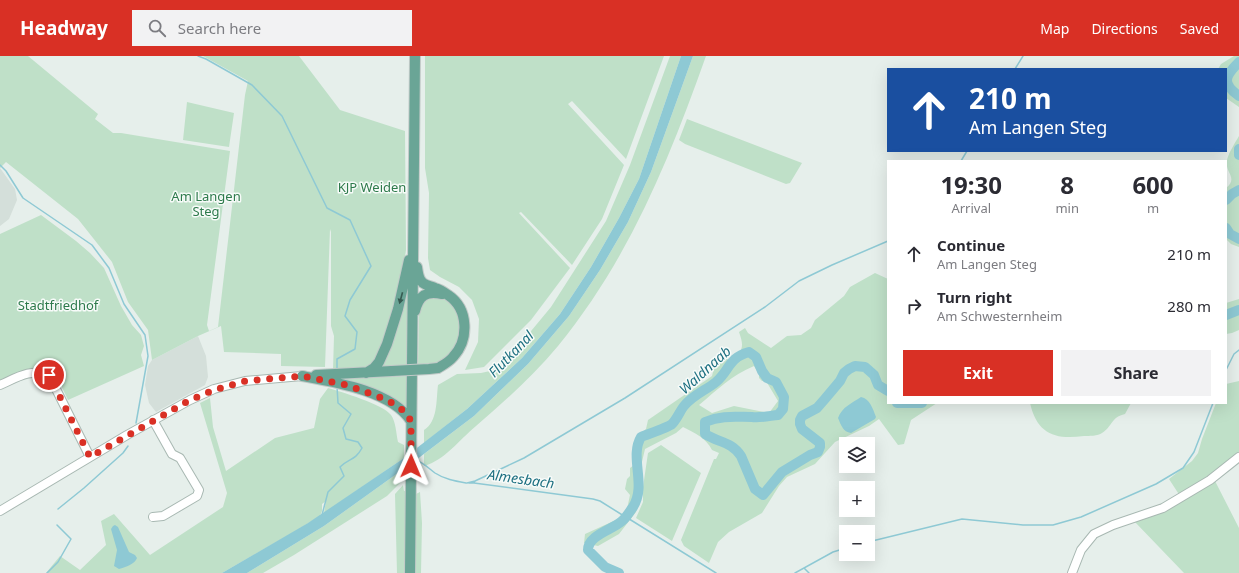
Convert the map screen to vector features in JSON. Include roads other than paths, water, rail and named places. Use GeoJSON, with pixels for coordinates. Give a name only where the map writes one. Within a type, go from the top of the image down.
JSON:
{"type":"FeatureCollection","features":[{"type":"Feature","properties":{"kind":"main road"},"geometry":{"type":"LineString","coordinates":[[410,573],[415,56]]}},
{"type":"Feature","properties":{"kind":"main road"},"geometry":{"type":"LineString","coordinates":[[302,376],[322,377],[438,368],[452,358],[461,346],[464,335],[463,317],[455,301],[436,288],[424,284],[419,279],[414,247]]}},
{"type":"Feature","properties":{"kind":"main road"},"geometry":{"type":"LineString","coordinates":[[366,373],[374,368],[379,362],[387,344],[398,309],[407,266],[414,247]]}},
{"type":"Feature","properties":{"kind":"main road"},"geometry":{"type":"LineString","coordinates":[[412,326],[417,303],[422,296],[434,292],[448,295]]}},
{"type":"Feature","properties":{"kind":"main road"},"geometry":{"type":"LineString","coordinates":[[322,377],[387,400],[406,413],[411,421]]}},
{"type":"Feature","properties":{"kind":"street"},"geometry":{"type":"LineString","coordinates":[[0,385],[31,372],[42,372],[49,375],[90,457]]}},
{"type":"Feature","properties":{"kind":"street"},"geometry":{"type":"LineString","coordinates":[[0,510],[153,420],[190,400],[214,390],[245,381],[302,376]]}},
{"type":"Feature","properties":{"kind":"street"},"geometry":{"type":"LineString","coordinates":[[153,420],[172,454],[180,458],[199,490],[196,496],[163,516],[153,516]]}},
{"type":"Feature","properties":{"kind":"street"},"geometry":{"type":"LineString","coordinates":[[1072,573],[1081,550],[1094,534],[1113,525],[1164,508],[1210,480],[1239,457]]}},
{"type":"Feature","properties":{"kind":"water"},"geometry":{"type":"Polygon","coordinates":[[[681,56],[693,56],[651,172],[628,222],[600,270],[569,316],[528,364],[474,416],[324,526],[247,573],[222,573],[308,523],[404,458],[467,409],[522,358],[560,314],[591,267],[619,218],[639,179],[681,56]]]}},
{"type":"Feature","properties":{"kind":"water"},"geometry":{"type":"Polygon","coordinates":[[[861,397],[869,402],[876,417],[851,433],[843,428],[838,418],[845,408],[861,397]]]}},
{"type":"Feature","properties":{"kind":"water"},"geometry":{"type":"Polygon","coordinates":[[[115,525],[118,527],[129,552],[137,558],[132,564],[119,569],[114,566],[117,550],[111,529],[115,525]]]}},
{"type":"Feature","properties":{"kind":"waterway"},"geometry":{"type":"LineString","coordinates":[[198,56],[252,85],[282,116],[327,208],[350,220],[371,266],[350,300],[345,316],[357,332],[355,349],[337,359],[337,369]]}},
{"type":"Feature","properties":{"kind":"waterway"},"geometry":{"type":"LineString","coordinates":[[1016,68],[1023,56]]}},
{"type":"Feature","properties":{"kind":"waterway","name":"Waldnaab"},"geometry":{"type":"LineString","coordinates":[[1239,62],[1228,75],[1227,79],[1229,87],[1239,96]]}},
{"type":"Feature","properties":{"kind":"waterway","name":"Waldnaab"},"geometry":{"type":"LineString","coordinates":[[1239,149],[1239,155]]}},
{"type":"Feature","properties":{"kind":"waterway"},"geometry":{"type":"LineString","coordinates":[[962,160],[966,152]]}},
{"type":"Feature","properties":{"kind":"waterway"},"geometry":{"type":"LineString","coordinates":[[0,165],[6,171],[23,198],[92,245],[109,268],[124,304],[145,335],[148,356],[136,423]]}},
{"type":"Feature","properties":{"kind":"waterway","name":"Waldnaab"},"geometry":{"type":"LineString","coordinates":[[1227,199],[1239,190]]}},
{"type":"Feature","properties":{"kind":"waterway","name":"Waldnaab"},"geometry":{"type":"LineString","coordinates":[[1227,230],[1230,234],[1239,239]]}},
{"type":"Feature","properties":{"kind":"waterway"},"geometry":{"type":"LineString","coordinates":[[475,481],[524,458],[625,398],[765,307],[799,281],[887,241]]}},
{"type":"Feature","properties":{"kind":"waterway","name":"Waldnaab"},"geometry":{"type":"LineString","coordinates":[[1227,315],[1239,310]]}},
{"type":"Feature","properties":{"kind":"waterway"},"geometry":{"type":"LineString","coordinates":[[1227,368],[1234,354],[1239,350]]}},
{"type":"Feature","properties":{"kind":"waterway","name":"Waldnaab"},"geometry":{"type":"LineString","coordinates":[[619,573],[605,567],[588,550],[592,540],[622,521],[633,507],[637,498],[638,490],[639,480],[637,453],[641,437],[670,426],[688,402],[721,378],[733,361],[737,358],[749,352],[756,357],[762,371],[767,378],[776,382],[784,397],[783,409],[778,415],[717,418],[705,422],[705,434],[729,445],[737,451],[741,456],[755,489],[763,495],[782,472],[810,455],[818,452],[820,443],[802,429],[800,420],[802,416],[817,408],[840,381],[844,373],[855,366],[865,367],[874,375],[878,385],[887,390]]}},
{"type":"Feature","properties":{"kind":"waterway"},"geometry":{"type":"LineString","coordinates":[[322,515],[328,492],[344,476],[340,467],[357,455],[362,448],[358,442],[346,439],[343,428],[351,414],[338,403],[337,387]]}},
{"type":"Feature","properties":{"kind":"waterway"},"geometry":{"type":"LineString","coordinates":[[875,540],[962,519],[1023,525],[1053,525],[1081,517],[1156,484],[1183,468],[1194,452],[1213,404]]}},
{"type":"Feature","properties":{"kind":"waterway"},"geometry":{"type":"LineString","coordinates":[[58,509],[123,453],[128,446]]}},
{"type":"Feature","properties":{"kind":"waterway","name":"Almesbach"},"geometry":{"type":"LineString","coordinates":[[416,460],[442,477],[466,483]]}},
{"type":"Feature","properties":{"kind":"waterway"},"geometry":{"type":"LineString","coordinates":[[467,483],[475,481]]}},
{"type":"Feature","properties":{"kind":"waterway"},"geometry":{"type":"LineString","coordinates":[[475,481],[474,483],[469,483],[475,481]]}},
{"type":"Feature","properties":{"kind":"waterway","name":"Almesbach"},"geometry":{"type":"LineString","coordinates":[[474,483],[593,499],[600,501],[624,516]]}},
{"type":"Feature","properties":{"kind":"waterway","name":"Almesbach"},"geometry":{"type":"LineString","coordinates":[[626,517],[716,573]]}},
{"type":"Feature","properties":{"kind":"waterway"},"geometry":{"type":"LineString","coordinates":[[47,573],[58,562],[71,539],[57,525]]}},
{"type":"Feature","properties":{"kind":"waterway"},"geometry":{"type":"LineString","coordinates":[[795,573],[839,550]]}},
{"type":"Feature","properties":{"kind":"waterway","name":"Almesbach"},"geometry":{"type":"LineString","coordinates":[[804,568],[809,573]]}},
{"type":"Feature","properties":{"kind":"park label","name":"KJP Weiden"},"geometry":{"type":"Point","coordinates":[372,187]}},
{"type":"Feature","properties":{"kind":"park label","name":"Am Langen Steg"},"geometry":{"type":"Point","coordinates":[206,204]}},
{"type":"Feature","properties":{"kind":"park label","name":"Stadtfriedhof"},"geometry":{"type":"Point","coordinates":[58,305]}},
{"type":"Feature","properties":{"kind":"water label","name":"Flutkanal"},"geometry":{"type":"Point","coordinates":[511,354]}}]}
